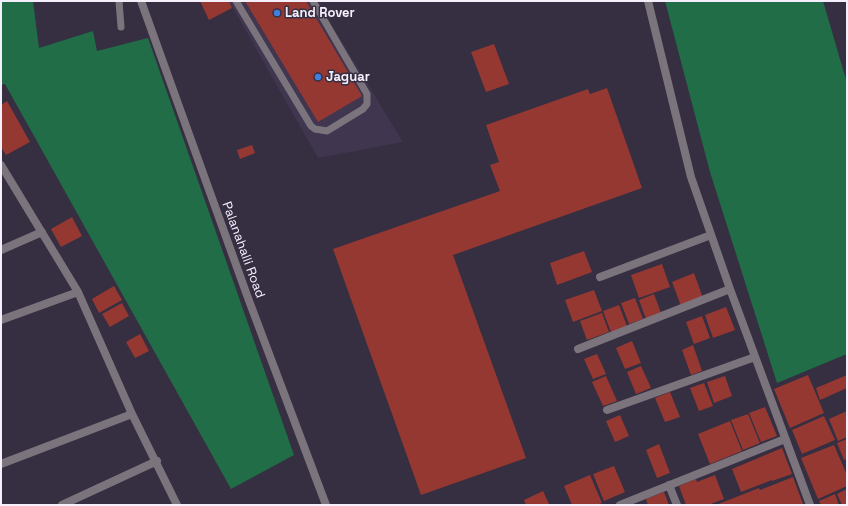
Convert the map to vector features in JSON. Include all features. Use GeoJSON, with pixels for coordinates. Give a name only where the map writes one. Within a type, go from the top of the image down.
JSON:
{"type":"FeatureCollection","features":[{"type":"Feature","properties":{"kind":"street","name":"Palanahalli Road"},"geometry":{"type":"LineString","coordinates":[[141,1],[246,293],[326,505]]}},
{"type":"Feature","properties":{"kind":"street"},"geometry":{"type":"LineString","coordinates":[[648,1],[691,178],[810,505]]}},
{"type":"Feature","properties":{"kind":"street"},"geometry":{"type":"LineString","coordinates":[[1,165],[78,292],[132,414],[177,505]]}},
{"type":"Feature","properties":{"kind":"street"},"geometry":{"type":"LineString","coordinates":[[1,250],[42,232]]}},
{"type":"Feature","properties":{"kind":"street"},"geometry":{"type":"LineString","coordinates":[[600,277],[711,235]]}},
{"type":"Feature","properties":{"kind":"street"},"geometry":{"type":"LineString","coordinates":[[578,349],[730,288]]}},
{"type":"Feature","properties":{"kind":"street"},"geometry":{"type":"LineString","coordinates":[[1,320],[78,292]]}},
{"type":"Feature","properties":{"kind":"street"},"geometry":{"type":"LineString","coordinates":[[607,410],[755,357]]}},
{"type":"Feature","properties":{"kind":"street"},"geometry":{"type":"LineString","coordinates":[[1,464],[132,414]]}},
{"type":"Feature","properties":{"kind":"street"},"geometry":{"type":"LineString","coordinates":[[620,505],[785,439]]}},
{"type":"Feature","properties":{"kind":"street"},"geometry":{"type":"LineString","coordinates":[[62,505],[157,462]]}},
{"type":"Feature","properties":{"kind":"street"},"geometry":{"type":"LineString","coordinates":[[669,485],[677,505]]}},
{"type":"Feature","properties":{"kind":"lane"},"geometry":{"type":"LineString","coordinates":[[119,1],[120,28]]}},
{"type":"Feature","properties":{"kind":"lane"},"geometry":{"type":"LineString","coordinates":[[236,1],[311,126],[327,131],[363,109],[366,104],[367,94],[313,1]]}},
{"type":"Feature","properties":{"kind":"shaded area","name":"Jaguar"},"geometry":{"type":"Polygon","coordinates":[[[229,1],[317,1],[403,142],[318,158],[229,1]]]}},
{"type":"Feature","properties":{"kind":"green space"},"geometry":{"type":"Polygon","coordinates":[[[1,1],[33,1],[39,48],[93,31],[97,51],[148,38],[294,455],[231,489],[5,84],[1,85],[1,1]]]}},
{"type":"Feature","properties":{"kind":"green space"},"geometry":{"type":"Polygon","coordinates":[[[665,1],[823,1],[847,83],[847,354],[777,383],[710,172],[665,1]]]}},
{"type":"Feature","properties":{"kind":"building"},"geometry":{"type":"Polygon","coordinates":[[[200,1],[229,1],[232,8],[209,20],[200,1]]]}},
{"type":"Feature","properties":{"kind":"building"},"geometry":{"type":"Polygon","coordinates":[[[245,1],[306,1],[362,96],[318,122],[245,1]]]}},
{"type":"Feature","properties":{"kind":"building"},"geometry":{"type":"Polygon","coordinates":[[[494,44],[509,84],[486,92],[471,52],[494,44]]]}},
{"type":"Feature","properties":{"kind":"building"},"geometry":{"type":"Polygon","coordinates":[[[607,88],[642,188],[453,255],[526,458],[421,495],[333,249],[500,191],[490,165],[499,162],[486,125],[588,89],[590,94],[607,88]]]}},
{"type":"Feature","properties":{"kind":"building"},"geometry":{"type":"Polygon","coordinates":[[[7,101],[30,142],[6,155],[1,147],[1,105],[7,101]]]}},
{"type":"Feature","properties":{"kind":"building"},"geometry":{"type":"Polygon","coordinates":[[[252,145],[255,153],[240,159],[237,150],[252,145]]]}},
{"type":"Feature","properties":{"kind":"building"},"geometry":{"type":"Polygon","coordinates":[[[72,217],[82,236],[61,247],[51,229],[72,217]]]}},
{"type":"Feature","properties":{"kind":"building"},"geometry":{"type":"Polygon","coordinates":[[[584,251],[592,272],[557,285],[550,263],[584,251]]]}},
{"type":"Feature","properties":{"kind":"building"},"geometry":{"type":"Polygon","coordinates":[[[662,264],[670,287],[639,298],[631,275],[662,264]]]}},
{"type":"Feature","properties":{"kind":"building"},"geometry":{"type":"Polygon","coordinates":[[[694,273],[703,298],[681,306],[672,282],[694,273]]]}},
{"type":"Feature","properties":{"kind":"building"},"geometry":{"type":"Polygon","coordinates":[[[114,286],[122,300],[99,313],[92,299],[114,286]]]}},
{"type":"Feature","properties":{"kind":"building"},"geometry":{"type":"Polygon","coordinates":[[[594,290],[602,311],[573,322],[565,300],[594,290]]]}},
{"type":"Feature","properties":{"kind":"building"},"geometry":{"type":"Polygon","coordinates":[[[654,294],[661,313],[646,319],[639,300],[654,294]]]}},
{"type":"Feature","properties":{"kind":"building"},"geometry":{"type":"Polygon","coordinates":[[[635,298],[643,319],[629,324],[621,303],[635,298]]]}},
{"type":"Feature","properties":{"kind":"building"},"geometry":{"type":"Polygon","coordinates":[[[122,303],[129,316],[110,327],[102,314],[122,303]]]}},
{"type":"Feature","properties":{"kind":"building"},"geometry":{"type":"Polygon","coordinates":[[[619,305],[627,326],[611,332],[603,311],[619,305]]]}},
{"type":"Feature","properties":{"kind":"building"},"geometry":{"type":"Polygon","coordinates":[[[726,307],[735,330],[713,338],[705,315],[726,307]]]}},
{"type":"Feature","properties":{"kind":"building"},"geometry":{"type":"Polygon","coordinates":[[[602,313],[609,332],[587,340],[580,321],[602,313]]]}},
{"type":"Feature","properties":{"kind":"building"},"geometry":{"type":"Polygon","coordinates":[[[702,316],[710,338],[694,344],[686,322],[702,316]]]}},
{"type":"Feature","properties":{"kind":"building"},"geometry":{"type":"Polygon","coordinates":[[[140,334],[149,351],[135,358],[126,342],[140,334]]]}},
{"type":"Feature","properties":{"kind":"building"},"geometry":{"type":"Polygon","coordinates":[[[632,341],[641,363],[625,369],[616,348],[632,341]]]}},
{"type":"Feature","properties":{"kind":"building"},"geometry":{"type":"Polygon","coordinates":[[[693,345],[702,371],[691,375],[682,350],[693,345]]]}},
{"type":"Feature","properties":{"kind":"building"},"geometry":{"type":"Polygon","coordinates":[[[597,354],[606,374],[593,379],[584,359],[597,354]]]}},
{"type":"Feature","properties":{"kind":"building"},"geometry":{"type":"Polygon","coordinates":[[[641,366],[651,388],[636,394],[627,372],[641,366]]]}},
{"type":"Feature","properties":{"kind":"building"},"geometry":{"type":"Polygon","coordinates":[[[808,375],[824,413],[790,428],[774,389],[808,375]]]}},
{"type":"Feature","properties":{"kind":"building"},"geometry":{"type":"Polygon","coordinates":[[[847,375],[847,388],[820,400],[816,388],[847,375]]]}},
{"type":"Feature","properties":{"kind":"building"},"geometry":{"type":"Polygon","coordinates":[[[606,376],[617,401],[603,406],[592,382],[606,376]]]}},
{"type":"Feature","properties":{"kind":"building"},"geometry":{"type":"Polygon","coordinates":[[[725,376],[732,396],[714,403],[707,382],[725,376]]]}},
{"type":"Feature","properties":{"kind":"building"},"geometry":{"type":"Polygon","coordinates":[[[704,383],[713,406],[699,411],[690,388],[704,383]]]}},
{"type":"Feature","properties":{"kind":"building"},"geometry":{"type":"Polygon","coordinates":[[[670,392],[680,417],[665,422],[655,398],[670,392]]]}},
{"type":"Feature","properties":{"kind":"building"},"geometry":{"type":"Polygon","coordinates":[[[765,407],[777,436],[761,442],[749,413],[765,407]]]}},
{"type":"Feature","properties":{"kind":"building"},"geometry":{"type":"Polygon","coordinates":[[[847,411],[847,437],[838,441],[829,419],[847,411]]]}},
{"type":"Feature","properties":{"kind":"building"},"geometry":{"type":"Polygon","coordinates":[[[748,414],[760,443],[743,450],[731,420],[748,414]]]}},
{"type":"Feature","properties":{"kind":"building"},"geometry":{"type":"Polygon","coordinates":[[[620,415],[629,436],[615,442],[606,421],[620,415]]]}},
{"type":"Feature","properties":{"kind":"building"},"geometry":{"type":"Polygon","coordinates":[[[824,416],[835,440],[802,454],[792,430],[824,416]]]}},
{"type":"Feature","properties":{"kind":"building"},"geometry":{"type":"Polygon","coordinates":[[[730,421],[742,451],[710,464],[698,434],[730,421]]]}},
{"type":"Feature","properties":{"kind":"building"},"geometry":{"type":"Polygon","coordinates":[[[847,439],[847,459],[844,460],[837,443],[847,439]]]}},
{"type":"Feature","properties":{"kind":"building"},"geometry":{"type":"Polygon","coordinates":[[[659,444],[670,473],[657,478],[646,450],[659,444]]]}},
{"type":"Feature","properties":{"kind":"building"},"geometry":{"type":"Polygon","coordinates":[[[834,445],[847,475],[847,486],[818,499],[801,458],[834,445]]]}},
{"type":"Feature","properties":{"kind":"building"},"geometry":{"type":"Polygon","coordinates":[[[782,448],[792,474],[741,492],[732,469],[782,448]]]}},
{"type":"Feature","properties":{"kind":"building"},"geometry":{"type":"Polygon","coordinates":[[[614,466],[625,492],[604,501],[593,474],[614,466]]]}},
{"type":"Feature","properties":{"kind":"building"},"geometry":{"type":"Polygon","coordinates":[[[590,475],[602,503],[597,505],[572,505],[564,486],[590,475]]]}},
{"type":"Feature","properties":{"kind":"building"},"geometry":{"type":"Polygon","coordinates":[[[715,475],[724,499],[708,505],[686,505],[679,486],[696,479],[697,482],[715,475]]]}},
{"type":"Feature","properties":{"kind":"building"},"geometry":{"type":"Polygon","coordinates":[[[793,477],[803,504],[716,505],[759,488],[760,490],[793,477]]]}},
{"type":"Feature","properties":{"kind":"building"},"geometry":{"type":"Polygon","coordinates":[[[847,489],[847,505],[842,505],[837,494],[847,489]]]}},
{"type":"Feature","properties":{"kind":"building"},"geometry":{"type":"Polygon","coordinates":[[[543,491],[549,504],[526,505],[524,500],[543,491]]]}},
{"type":"Feature","properties":{"kind":"building"},"geometry":{"type":"Polygon","coordinates":[[[664,492],[669,505],[648,505],[646,499],[664,492]]]}},
{"type":"Feature","properties":{"kind":"building"},"geometry":{"type":"Polygon","coordinates":[[[835,494],[839,505],[821,505],[819,501],[835,494]]]}},
{"type":"Feature","properties":{"kind":"place","name":"Land Rover"},"geometry":{"type":"Point","coordinates":[277,13]}},
{"type":"Feature","properties":{"kind":"place","name":"Jaguar"},"geometry":{"type":"Point","coordinates":[318,77]}}]}
